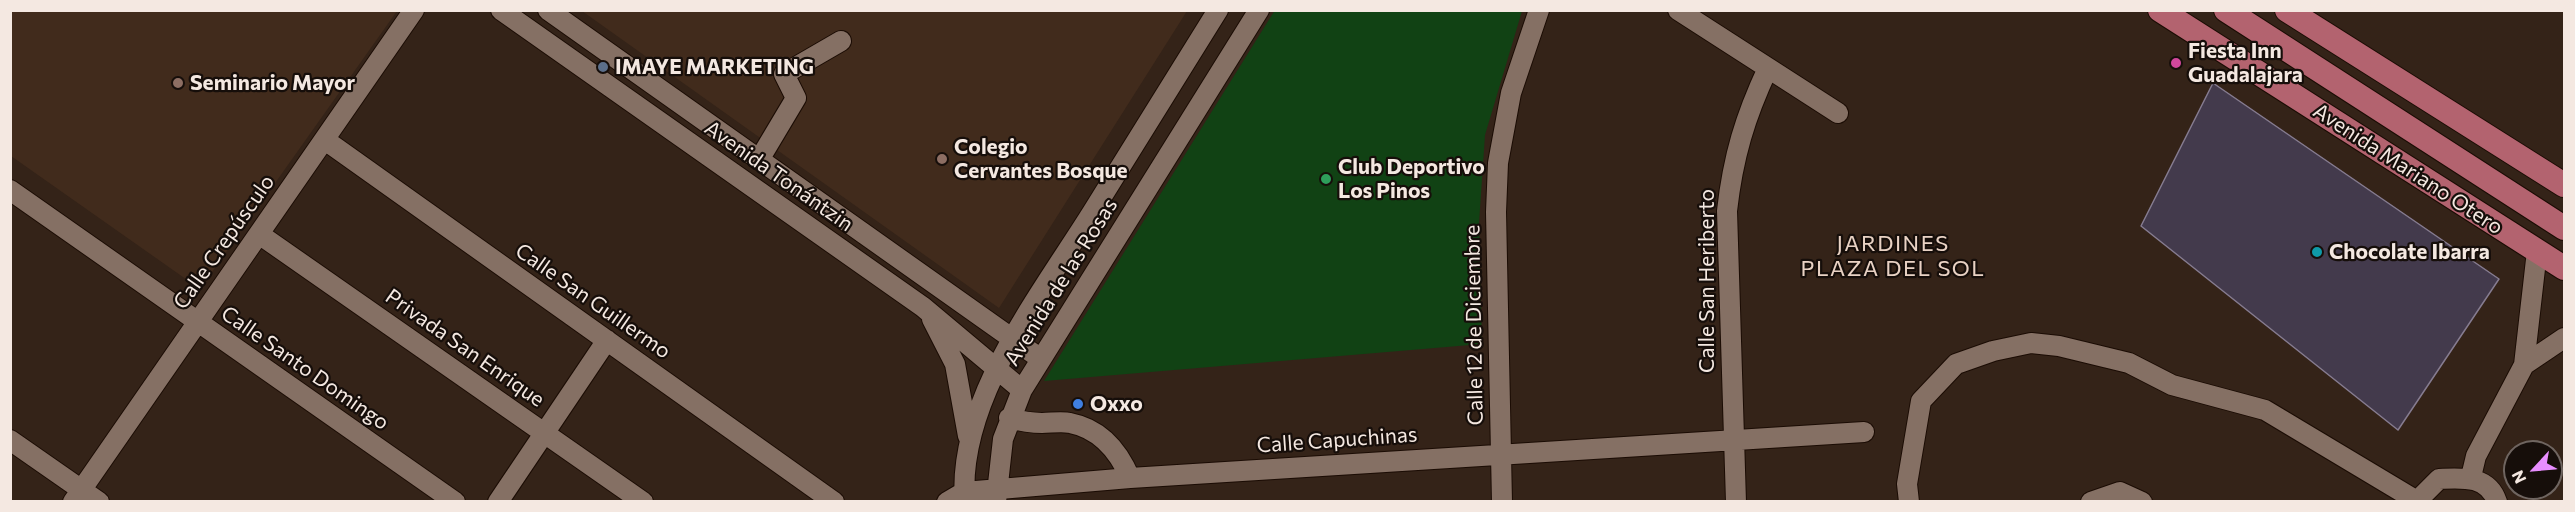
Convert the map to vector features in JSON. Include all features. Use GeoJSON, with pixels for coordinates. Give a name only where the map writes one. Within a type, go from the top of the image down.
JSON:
{"type":"FeatureCollection","features":[{"type":"Feature","properties":{"kind":"main road","name":"Avenida Mariano Otero"},"geometry":{"type":"LineString","coordinates":[[2160,10],[2565,268]]}},
{"type":"Feature","properties":{"kind":"main road","name":"Avenida Mariano Otero"},"geometry":{"type":"LineString","coordinates":[[2226,10],[2565,228]]}},
{"type":"Feature","properties":{"kind":"main road"},"geometry":{"type":"LineString","coordinates":[[2287,10],[2565,185]]}},
{"type":"Feature","properties":{"kind":"street","name":"Calle Crepúsculo"},"geometry":{"type":"LineString","coordinates":[[78,496],[414,10]]}},
{"type":"Feature","properties":{"kind":"street","name":"Avenida Tonántzin"},"geometry":{"type":"LineString","coordinates":[[501,10],[923,307],[998,367],[1022,390]]}},
{"type":"Feature","properties":{"kind":"street","name":"Avenida Tonántzin"},"geometry":{"type":"LineString","coordinates":[[548,10],[1041,359]]}},
{"type":"Feature","properties":{"kind":"street","name":"Avenida de las Rosas"},"geometry":{"type":"LineString","coordinates":[[965,497],[969,440],[998,367],[1013,339],[1218,10]]}},
{"type":"Feature","properties":{"kind":"street","name":"Avenida de las Rosas"},"geometry":{"type":"LineString","coordinates":[[996,496],[1003,439],[1009,418],[1022,390],[1259,10]]}},
{"type":"Feature","properties":{"kind":"street","name":"Calle 12 de Diciembre"},"geometry":{"type":"LineString","coordinates":[[1502,501],[1496,212],[1498,163],[1511,93],[1539,10]]}},
{"type":"Feature","properties":{"kind":"street"},"geometry":{"type":"LineString","coordinates":[[1678,10],[1838,113]]}},
{"type":"Feature","properties":{"kind":"street"},"geometry":{"type":"LineString","coordinates":[[759,160],[796,98],[784,74],[841,41]]}},
{"type":"Feature","properties":{"kind":"street","name":"Calle San Heriberto"},"geometry":{"type":"LineString","coordinates":[[1736,501],[1727,211],[1732,170],[1741,132],[1768,68]]}},
{"type":"Feature","properties":{"kind":"street","name":"Calle San Guillermo"},"geometry":{"type":"LineString","coordinates":[[324,140],[834,501]]}},
{"type":"Feature","properties":{"kind":"street","name":"Calle Santo Domingo"},"geometry":{"type":"LineString","coordinates":[[10,190],[455,501]]}},
{"type":"Feature","properties":{"kind":"street","name":"Privada San Enrique"},"geometry":{"type":"LineString","coordinates":[[259,234],[643,501]]}},
{"type":"Feature","properties":{"kind":"street"},"geometry":{"type":"LineString","coordinates":[[2470,477],[2476,456],[2524,365],[2537,251]]}},
{"type":"Feature","properties":{"kind":"street"},"geometry":{"type":"LineString","coordinates":[[923,307],[938,327],[955,364],[969,440]]}},
{"type":"Feature","properties":{"kind":"street"},"geometry":{"type":"LineString","coordinates":[[2524,365],[2565,338]]}},
{"type":"Feature","properties":{"kind":"street"},"geometry":{"type":"LineString","coordinates":[[498,501],[607,340]]}},
{"type":"Feature","properties":{"kind":"street"},"geometry":{"type":"LineString","coordinates":[[1909,501],[1907,484],[1921,401],[1956,364],[1993,351],[2031,343],[2059,346],[2129,363],[2172,385],[2265,410],[2417,501],[2439,479],[2470,477],[2494,493],[2497,501]]}},
{"type":"Feature","properties":{"kind":"street"},"geometry":{"type":"LineString","coordinates":[[1009,418],[1040,423],[1069,422],[1090,430],[1107,442],[1121,458],[1130,478]]}},
{"type":"Feature","properties":{"kind":"street","name":"Calle Capuchinas"},"geometry":{"type":"LineString","coordinates":[[947,501],[1130,478],[1864,432]]}},
{"type":"Feature","properties":{"kind":"street"},"geometry":{"type":"LineString","coordinates":[[10,440],[78,496],[99,501]]}},
{"type":"Feature","properties":{"kind":"street"},"geometry":{"type":"LineString","coordinates":[[2091,501],[2120,492],[2142,501]]}},
{"type":"Feature","properties":{"kind":"shaded area","name":"Seminario Mayor"},"geometry":{"type":"Polygon","coordinates":[[[11,10],[397,11],[200,289],[11,156],[11,10]]]}},
{"type":"Feature","properties":{"kind":"shaded area","name":"Colegio Cervantes Bosque"},"geometry":{"type":"Polygon","coordinates":[[[582,11],[1187,11],[999,308],[582,11]]]}},
{"type":"Feature","properties":{"kind":"green space","name":"Club Deportivo Los Pinos"},"geometry":{"type":"Polygon","coordinates":[[[1275,10],[1522,11],[1485,135],[1479,223],[1482,344],[1044,381],[1275,10]]]}},
{"type":"Feature","properties":{"kind":"building","name":"Chocolate Ibarra"},"geometry":{"type":"Polygon","coordinates":[[[2213,83],[2499,279],[2398,430],[2141,226],[2213,83]]]}},
{"type":"Feature","properties":{"kind":"place","name":"Fiesta Inn Guadalajara"},"geometry":{"type":"Point","coordinates":[2176,63]}},
{"type":"Feature","properties":{"kind":"place","name":"IMAYE MARKETING"},"geometry":{"type":"Point","coordinates":[603,67]}},
{"type":"Feature","properties":{"kind":"place","name":"Seminario Mayor"},"geometry":{"type":"Point","coordinates":[178,83]}},
{"type":"Feature","properties":{"kind":"place","name":"Colegio Cervantes Bosque"},"geometry":{"type":"Point","coordinates":[942,159]}},
{"type":"Feature","properties":{"kind":"place","name":"Club Deportivo Los Pinos"},"geometry":{"type":"Point","coordinates":[1326,179]}},
{"type":"Feature","properties":{"kind":"place","name":"Chocolate Ibarra"},"geometry":{"type":"Point","coordinates":[2317,252]}},
{"type":"Feature","properties":{"kind":"place","name":"Oxxo"},"geometry":{"type":"Point","coordinates":[1078,404]}},
{"type":"Feature","properties":{"kind":"district","name":"JARDINES PLAZA DEL SOL"},"geometry":{"type":"Point","coordinates":[1893,256]}}]}
